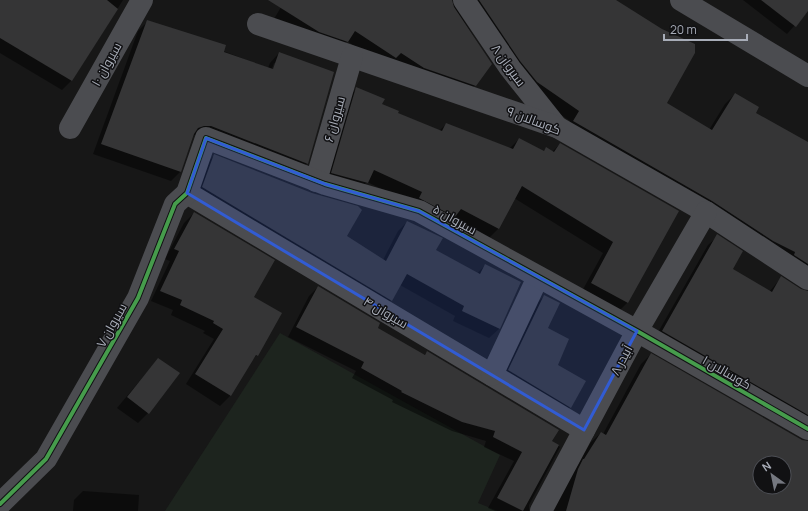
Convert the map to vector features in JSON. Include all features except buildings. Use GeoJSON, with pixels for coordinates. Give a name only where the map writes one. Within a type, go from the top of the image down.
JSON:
{"type":"FeatureCollection","features":[{"type":"Feature","properties":{"kind":"street","name":"سیروان ۱۰"},"geometry":{"type":"LineString","coordinates":[[70,128],[142,0]]}},
{"type":"Feature","properties":{"kind":"street","name":"سیروان ۸"},"geometry":{"type":"LineString","coordinates":[[464,0],[510,68],[557,127]]}},
{"type":"Feature","properties":{"kind":"street"},"geometry":{"type":"LineString","coordinates":[[681,0],[808,76]]}},
{"type":"Feature","properties":{"kind":"street","name":"کوسالان ۹"},"geometry":{"type":"LineString","coordinates":[[258,24],[557,127],[706,212],[808,279]]}},
{"type":"Feature","properties":{"kind":"street","name":"سیروان ۶"},"geometry":{"type":"LineString","coordinates":[[316,181],[352,57]]}},
{"type":"Feature","properties":{"kind":"street","name":"سیروان ۵"},"geometry":{"type":"LineString","coordinates":[[206,138],[316,181],[420,211],[637,331]]}},
{"type":"Feature","properties":{"kind":"street","name":"سیروان ۷"},"geometry":{"type":"LineString","coordinates":[[0,504],[46,459],[138,298],[175,204],[187,193],[206,138]]}},
{"type":"Feature","properties":{"kind":"street","name":"سیروان ۴"},"geometry":{"type":"LineString","coordinates":[[187,193],[584,430]]}},
{"type":"Feature","properties":{"kind":"street","name":"آبیدر ۸"},"geometry":{"type":"LineString","coordinates":[[541,511],[637,331],[706,212]]}},
{"type":"Feature","properties":{"kind":"street"},"geometry":{"type":"LineString","coordinates":[[492,375],[538,277]]}},
{"type":"Feature","properties":{"kind":"street","name":"کوسالان ۱"},"geometry":{"type":"LineString","coordinates":[[637,331],[808,429]]}},
{"type":"Feature","properties":{"kind":"highlighted area"},"geometry":{"type":"Polygon","coordinates":[[[206,138],[325,184],[419,211],[637,331],[584,430],[187,193],[206,138]]]}},
{"type":"Feature","properties":{"kind":"shaded area"},"geometry":{"type":"Polygon","coordinates":[[[280,333],[500,455],[478,503],[498,511],[165,511],[280,333]]]}},
{"type":"Feature","properties":{"kind":"cycle path"},"geometry":{"type":"LineString","coordinates":[[0,504],[46,459],[138,298],[175,204],[187,193],[206,138],[325,184],[419,211],[637,331],[808,429]]}}]}
